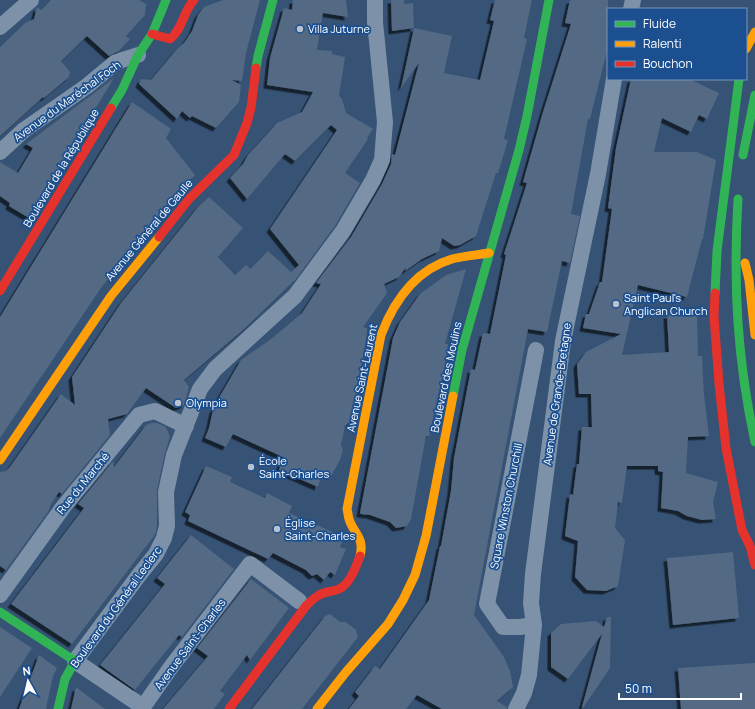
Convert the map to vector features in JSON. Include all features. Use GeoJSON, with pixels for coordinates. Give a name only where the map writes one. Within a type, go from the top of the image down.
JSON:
{"type":"FeatureCollection","features":[{"type":"Feature","properties":{"kind":"main road","name":"Boulevard de la République"},"geometry":{"type":"LineString","coordinates":[[0,291],[122,90],[138,55],[152,34],[166,0]]}},
{"type":"Feature","properties":{"kind":"main road"},"geometry":{"type":"LineString","coordinates":[[152,34],[170,39],[174,36],[178,32],[186,8],[194,0]]}},
{"type":"Feature","properties":{"kind":"main road","name":"Avenue Général de Gaulle"},"geometry":{"type":"LineString","coordinates":[[0,460],[111,296],[189,198],[234,155],[247,123],[251,108],[258,56],[273,0]]}},
{"type":"Feature","properties":{"kind":"main road","name":"Boulevard des Moulins"},"geometry":{"type":"LineString","coordinates":[[317,709],[346,672],[373,643],[388,624],[406,594],[415,575],[428,528],[462,350],[521,143],[549,0]]}},
{"type":"Feature","properties":{"kind":"main road"},"geometry":{"type":"LineString","coordinates":[[747,47],[755,32]]}},
{"type":"Feature","properties":{"kind":"main road"},"geometry":{"type":"LineString","coordinates":[[739,80],[717,251],[714,316],[726,448],[742,530],[750,546],[755,565]]}},
{"type":"Feature","properties":{"kind":"main road"},"geometry":{"type":"LineString","coordinates":[[742,166],[755,94]]}},
{"type":"Feature","properties":{"kind":"main road"},"geometry":{"type":"LineString","coordinates":[[739,192],[736,219],[734,268],[737,327],[745,391],[755,442]]}},
{"type":"Feature","properties":{"kind":"main road"},"geometry":{"type":"LineString","coordinates":[[736,219],[749,280],[755,335]]}},
{"type":"Feature","properties":{"kind":"main road","name":"Avenue Saint-Laurent"},"geometry":{"type":"LineString","coordinates":[[229,709],[306,606],[317,596],[326,592],[338,590],[346,585],[357,565],[361,551],[359,536],[349,520],[347,508],[381,335],[396,302],[419,278],[447,261],[472,255],[489,253]]}},
{"type":"Feature","properties":{"kind":"main road"},"geometry":{"type":"LineString","coordinates":[[0,612],[74,661]]}},
{"type":"Feature","properties":{"kind":"main road","name":"Boulevard du Général Leclerc"},"geometry":{"type":"LineString","coordinates":[[58,709],[65,679],[74,661]]}},
{"type":"Feature","properties":{"kind":"street"},"geometry":{"type":"LineString","coordinates":[[0,26],[31,0]]}},
{"type":"Feature","properties":{"kind":"street","name":"Boulevard du Général Leclerc"},"geometry":{"type":"LineString","coordinates":[[74,661],[156,554],[164,538],[167,526],[166,492],[174,455],[200,389],[211,374],[295,296],[343,231],[374,180],[382,160],[385,122],[375,22],[375,0]]}},
{"type":"Feature","properties":{"kind":"street","name":"Avenue du Maréchal Foch"},"geometry":{"type":"LineString","coordinates":[[0,152],[24,130],[87,86],[116,62],[138,55]]}},
{"type":"Feature","properties":{"kind":"street","name":"Avenue de Grande-Bretagne"},"geometry":{"type":"LineString","coordinates":[[516,709],[524,693],[529,675],[534,626],[531,603],[533,574],[563,341],[598,174],[614,80]]}},
{"type":"Feature","properties":{"kind":"street","name":"Square Winston Churchill"},"geometry":{"type":"LineString","coordinates":[[534,626],[520,628],[503,627],[487,604],[536,350]]}},
{"type":"Feature","properties":{"kind":"street","name":"Rue du Marché"},"geometry":{"type":"LineString","coordinates":[[0,595],[64,506],[139,416],[155,411],[186,426]]}},
{"type":"Feature","properties":{"kind":"street","name":"Avenue Saint-Charles"},"geometry":{"type":"LineString","coordinates":[[74,661],[143,708],[171,667],[250,564],[299,601]]}},
{"type":"Feature","properties":{"kind":"building"},"geometry":{"type":"Polygon","coordinates":[[[51,0],[139,0],[146,4],[145,15],[126,36],[130,39],[119,51],[109,56],[87,36],[61,61],[70,72],[69,77],[44,98],[43,97],[0,136],[0,47],[25,23],[34,19],[37,7],[41,10],[51,0]]]}},
{"type":"Feature","properties":{"kind":"building"},"geometry":{"type":"Polygon","coordinates":[[[223,0],[260,0],[246,53],[242,81],[232,80],[241,85],[239,102],[216,128],[192,116],[190,118],[182,111],[177,119],[139,84],[141,79],[151,80],[177,49],[184,43],[192,31],[198,15],[204,7],[223,0]]]}},
{"type":"Feature","properties":{"kind":"building"},"geometry":{"type":"Polygon","coordinates":[[[293,0],[346,0],[348,17],[323,13],[317,50],[332,51],[332,54],[345,57],[339,96],[342,99],[346,113],[373,129],[345,173],[360,183],[335,226],[296,279],[243,330],[184,380],[189,387],[184,405],[176,408],[146,388],[127,414],[108,419],[110,435],[62,494],[59,492],[51,504],[48,512],[6,570],[0,566],[0,472],[6,471],[10,467],[61,394],[75,405],[72,377],[121,303],[198,207],[209,197],[243,228],[218,257],[235,275],[246,265],[250,269],[268,251],[291,272],[299,265],[270,229],[337,130],[331,125],[295,161],[285,154],[247,199],[230,178],[243,164],[248,155],[277,123],[302,112],[313,92],[267,85],[270,58],[284,8],[292,10],[293,0]]]}},
{"type":"Feature","properties":{"kind":"building"},"geometry":{"type":"Polygon","coordinates":[[[391,0],[404,0],[404,4],[413,3],[414,28],[392,31],[391,0]]]}},
{"type":"Feature","properties":{"kind":"building"},"geometry":{"type":"Polygon","coordinates":[[[495,0],[532,0],[524,38],[527,39],[504,139],[508,140],[498,173],[496,173],[476,236],[460,245],[454,246],[442,238],[439,251],[422,259],[405,271],[406,267],[399,277],[384,284],[387,293],[363,327],[367,328],[367,333],[352,420],[345,426],[341,445],[343,450],[340,460],[331,476],[322,473],[318,487],[279,470],[283,457],[233,434],[226,447],[205,438],[213,410],[241,360],[271,339],[302,313],[321,284],[316,283],[351,237],[382,184],[391,164],[392,154],[395,155],[419,63],[401,88],[414,28],[452,36],[444,73],[480,80],[494,21],[490,20],[495,0]]]}},
{"type":"Feature","properties":{"kind":"building"},"geometry":{"type":"Polygon","coordinates":[[[570,0],[608,0],[607,51],[590,119],[588,119],[571,214],[580,216],[570,263],[562,261],[547,332],[528,329],[474,615],[504,657],[510,671],[513,687],[497,701],[507,707],[507,709],[442,709],[417,695],[406,709],[349,709],[359,696],[355,692],[375,666],[380,669],[429,600],[451,491],[454,458],[471,369],[475,370],[483,333],[490,334],[506,255],[504,254],[527,183],[523,182],[543,112],[571,24],[565,23],[570,0]]]}},
{"type":"Feature","properties":{"kind":"building"},"geometry":{"type":"Polygon","coordinates":[[[114,78],[29,218],[9,206],[10,203],[0,196],[0,162],[18,173],[33,148],[26,144],[114,78]]]}},
{"type":"Feature","properties":{"kind":"building"},"geometry":{"type":"Polygon","coordinates":[[[631,80],[691,80],[719,93],[707,119],[699,115],[691,132],[662,118],[654,152],[697,152],[716,160],[703,239],[687,297],[638,285],[622,355],[669,352],[667,315],[697,316],[698,356],[702,356],[704,394],[709,436],[688,437],[686,473],[718,482],[713,502],[716,519],[702,520],[687,516],[678,511],[661,508],[663,472],[658,471],[658,466],[627,466],[622,503],[618,502],[615,528],[625,540],[618,586],[606,591],[587,590],[575,577],[578,541],[565,536],[570,494],[573,495],[577,464],[579,464],[582,427],[592,427],[591,394],[579,394],[577,364],[586,352],[621,334],[583,328],[586,314],[589,314],[600,282],[602,282],[612,209],[608,208],[616,148],[631,80]]]}},
{"type":"Feature","properties":{"kind":"building"},"geometry":{"type":"Polygon","coordinates":[[[132,102],[171,129],[166,138],[195,175],[179,191],[101,288],[0,438],[0,317],[132,102]]]}},
{"type":"Feature","properties":{"kind":"building"},"geometry":{"type":"Polygon","coordinates":[[[466,269],[445,344],[448,344],[445,365],[429,436],[426,436],[411,519],[407,526],[396,528],[390,522],[360,513],[393,338],[400,322],[420,294],[446,275],[466,269]]]}},
{"type":"Feature","properties":{"kind":"building"},"geometry":{"type":"Polygon","coordinates":[[[157,423],[166,427],[170,437],[157,490],[156,532],[72,644],[11,604],[84,508],[78,504],[113,461],[114,467],[146,425],[157,423]]]}},
{"type":"Feature","properties":{"kind":"building","name":"Église Saint-Charles"},"geometry":{"type":"Polygon","coordinates":[[[206,466],[232,477],[230,482],[265,498],[267,493],[292,506],[289,513],[344,537],[340,547],[346,549],[335,575],[330,572],[324,580],[317,574],[312,576],[306,570],[273,553],[268,559],[188,521],[190,515],[185,512],[206,466]]]}},
{"type":"Feature","properties":{"kind":"building"},"geometry":{"type":"Polygon","coordinates":[[[191,535],[234,569],[182,637],[179,635],[135,690],[100,665],[165,584],[157,578],[191,535]]]}},
{"type":"Feature","properties":{"kind":"building"},"geometry":{"type":"Polygon","coordinates":[[[733,552],[739,618],[673,625],[667,558],[733,552]]]}},
{"type":"Feature","properties":{"kind":"building"},"geometry":{"type":"Polygon","coordinates":[[[251,579],[289,608],[250,660],[247,655],[220,691],[225,694],[214,709],[163,709],[208,656],[197,648],[251,579]]]}},
{"type":"Feature","properties":{"kind":"building"},"geometry":{"type":"Polygon","coordinates":[[[330,614],[340,622],[346,622],[356,630],[358,637],[302,709],[252,709],[325,616],[330,614]]]}},
{"type":"Feature","properties":{"kind":"building"},"geometry":{"type":"Polygon","coordinates":[[[607,617],[611,617],[610,668],[583,708],[582,707],[602,634],[568,679],[551,667],[551,633],[561,624],[596,621],[604,627],[607,617]]]}},
{"type":"Feature","properties":{"kind":"building"},"geometry":{"type":"Polygon","coordinates":[[[0,627],[32,648],[0,697],[0,627]]]}},
{"type":"Feature","properties":{"kind":"building"},"geometry":{"type":"Polygon","coordinates":[[[39,655],[57,668],[53,676],[46,709],[19,709],[39,655]]]}},
{"type":"Feature","properties":{"kind":"building"},"geometry":{"type":"Polygon","coordinates":[[[755,663],[755,709],[681,709],[678,668],[755,663]]]}},
{"type":"Feature","properties":{"kind":"building"},"geometry":{"type":"Polygon","coordinates":[[[76,687],[105,709],[71,709],[76,687]]]}},
{"type":"Feature","properties":{"kind":"traffic: fast"},"geometry":{"type":"LineString","coordinates":[[111,108],[122,90],[138,55],[152,34],[166,0]]}},
{"type":"Feature","properties":{"kind":"traffic: fast"},"geometry":{"type":"LineString","coordinates":[[256,68],[273,0]]}},
{"type":"Feature","properties":{"kind":"traffic: fast"},"geometry":{"type":"LineString","coordinates":[[453,396],[462,350],[519,150],[549,0]]}},
{"type":"Feature","properties":{"kind":"traffic: fast"},"geometry":{"type":"LineString","coordinates":[[715,293],[717,251],[739,80]]}},
{"type":"Feature","properties":{"kind":"traffic: fast"},"geometry":{"type":"LineString","coordinates":[[743,155],[755,95]]}},
{"type":"Feature","properties":{"kind":"traffic: fast"},"geometry":{"type":"LineString","coordinates":[[738,199],[736,291],[740,351],[755,442]]}},
{"type":"Feature","properties":{"kind":"traffic: fast"},"geometry":{"type":"LineString","coordinates":[[0,612],[75,661],[65,679],[58,709]]}},
{"type":"Feature","properties":{"kind":"traffic: slow"},"geometry":{"type":"LineString","coordinates":[[747,47],[755,32]]}},
{"type":"Feature","properties":{"kind":"traffic: slow"},"geometry":{"type":"LineString","coordinates":[[0,460],[111,296],[159,237]]}},
{"type":"Feature","properties":{"kind":"traffic: slow"},"geometry":{"type":"LineString","coordinates":[[360,556],[360,540],[351,524],[347,509],[381,335],[386,322],[399,299],[408,288],[427,271],[452,259],[489,253]]}},
{"type":"Feature","properties":{"kind":"traffic: slow"},"geometry":{"type":"LineString","coordinates":[[745,263],[749,280],[755,335]]}},
{"type":"Feature","properties":{"kind":"traffic: slow"},"geometry":{"type":"LineString","coordinates":[[317,709],[346,672],[388,624],[403,600],[415,575],[426,536],[453,396]]}},
{"type":"Feature","properties":{"kind":"traffic: jam"},"geometry":{"type":"LineString","coordinates":[[152,34],[170,39],[178,30],[187,9],[194,0]]}},
{"type":"Feature","properties":{"kind":"traffic: jam"},"geometry":{"type":"LineString","coordinates":[[159,237],[189,199],[234,155],[247,123],[251,108],[256,68]]}},
{"type":"Feature","properties":{"kind":"traffic: jam"},"geometry":{"type":"LineString","coordinates":[[0,291],[111,108]]}},
{"type":"Feature","properties":{"kind":"traffic: jam"},"geometry":{"type":"LineString","coordinates":[[715,293],[714,316],[726,448],[742,530],[750,546],[755,565]]}},
{"type":"Feature","properties":{"kind":"traffic: jam"},"geometry":{"type":"LineString","coordinates":[[229,709],[306,606],[321,594],[338,590],[343,587],[352,575],[360,556]]}},
{"type":"Feature","properties":{"kind":"place","name":"Villa Juturne"},"geometry":{"type":"Point","coordinates":[300,29]}},
{"type":"Feature","properties":{"kind":"place","name":"Saint Paul's Anglican Church"},"geometry":{"type":"Point","coordinates":[616,304]}},
{"type":"Feature","properties":{"kind":"place","name":"Olympia"},"geometry":{"type":"Point","coordinates":[178,403]}},
{"type":"Feature","properties":{"kind":"place","name":"École Saint-Charles"},"geometry":{"type":"Point","coordinates":[251,467]}},
{"type":"Feature","properties":{"kind":"place","name":"Église Saint-Charles"},"geometry":{"type":"Point","coordinates":[277,529]}}]}
